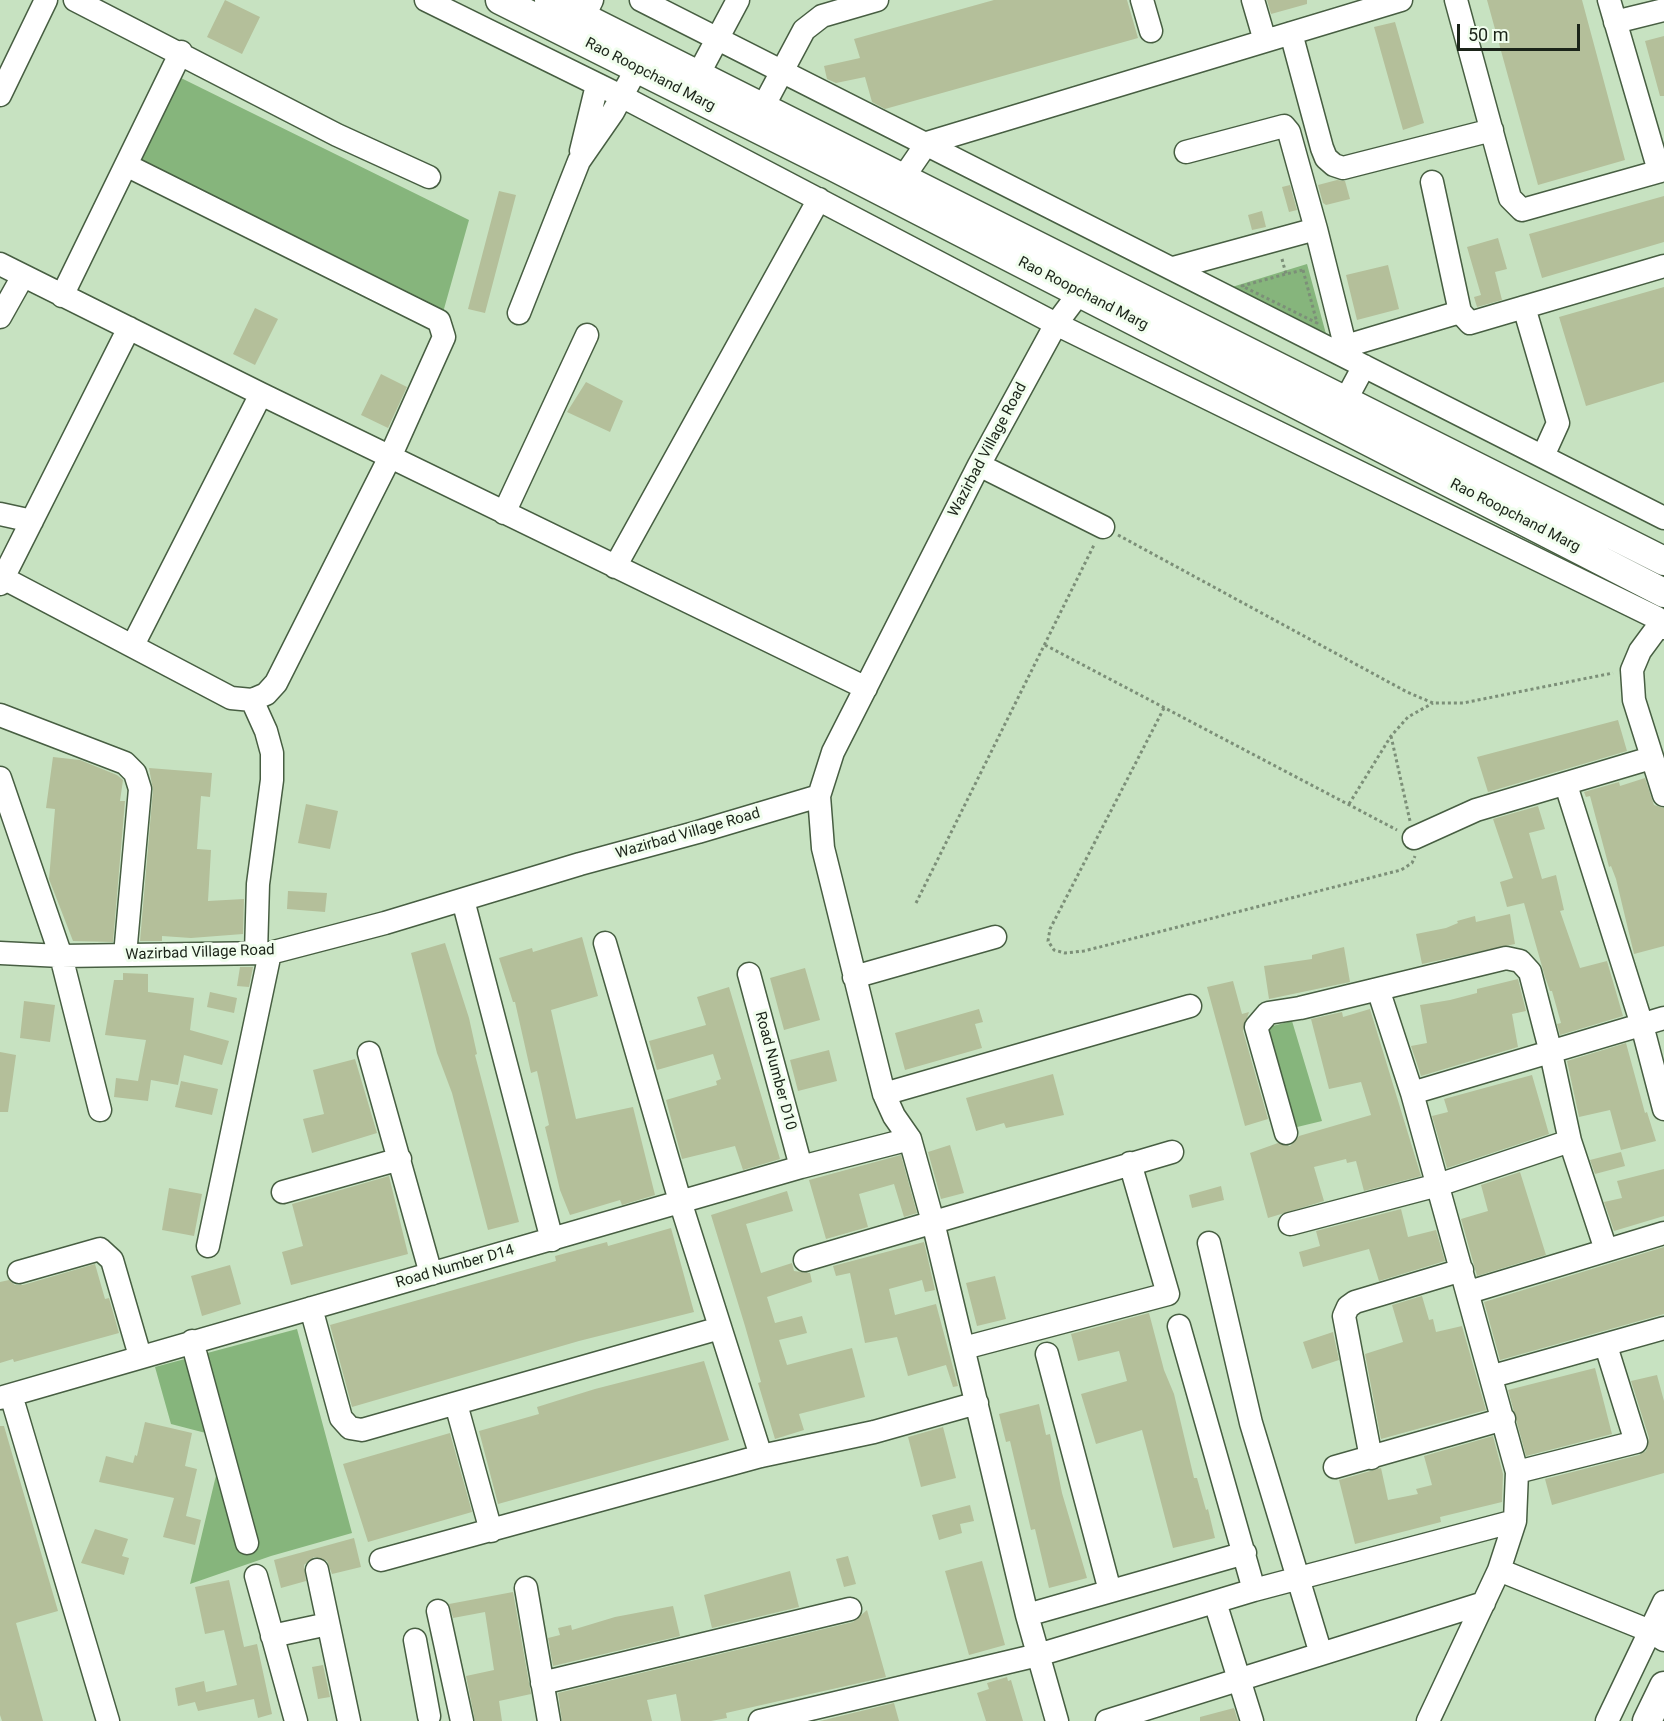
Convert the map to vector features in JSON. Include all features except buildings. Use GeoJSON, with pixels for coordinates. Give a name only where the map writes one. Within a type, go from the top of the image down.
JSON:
{"type":"FeatureCollection","features":[{"type":"Feature","properties":{"kind":"main road","name":"Rao Roopchand Marg"},"geometry":{"type":"LineString","coordinates":[[500,0],[637,68],[903,178],[1340,412],[1661,611]]}},
{"type":"Feature","properties":{"kind":"main road","name":"Rao Roopchand Marg"},"geometry":{"type":"LineString","coordinates":[[549,0],[588,9],[698,75],[757,117],[1080,292],[1664,561]]}},
{"type":"Feature","properties":{"kind":"main road"},"geometry":{"type":"LineString","coordinates":[[1647,1721],[1664,1686]]}},
{"type":"Feature","properties":{"kind":"street"},"geometry":{"type":"LineString","coordinates":[[0,95],[46,0]]}},
{"type":"Feature","properties":{"kind":"street"},"geometry":{"type":"LineString","coordinates":[[75,0],[181,52],[337,135],[429,177]]}},
{"type":"Feature","properties":{"kind":"street"},"geometry":{"type":"LineString","coordinates":[[426,0],[621,97],[1056,324],[1661,611],[1632,670],[1634,700],[1664,795]]}},
{"type":"Feature","properties":{"kind":"street"},"geometry":{"type":"LineString","coordinates":[[641,0],[779,72],[927,143],[1353,356],[1664,518]]}},
{"type":"Feature","properties":{"kind":"street"},"geometry":{"type":"LineString","coordinates":[[698,75],[738,0]]}},
{"type":"Feature","properties":{"kind":"street"},"geometry":{"type":"LineString","coordinates":[[757,117],[779,72],[804,30],[812,22],[822,16],[877,0]]}},
{"type":"Feature","properties":{"kind":"street"},"geometry":{"type":"LineString","coordinates":[[1142,0],[1151,31]]}},
{"type":"Feature","properties":{"kind":"street"},"geometry":{"type":"LineString","coordinates":[[1253,0],[1264,41]]}},
{"type":"Feature","properties":{"kind":"street"},"geometry":{"type":"LineString","coordinates":[[903,178],[927,143],[1401,0]]}},
{"type":"Feature","properties":{"kind":"street"},"geometry":{"type":"LineString","coordinates":[[1456,0],[1510,198],[1522,210],[1661,171],[1609,0]]}},
{"type":"Feature","properties":{"kind":"street"},"geometry":{"type":"LineString","coordinates":[[1615,22],[1664,10]]}},
{"type":"Feature","properties":{"kind":"street"},"geometry":{"type":"LineString","coordinates":[[1291,33],[1322,148],[1326,158],[1334,165],[1343,168],[1492,130]]}},
{"type":"Feature","properties":{"kind":"street"},"geometry":{"type":"LineString","coordinates":[[62,296],[181,52]]}},
{"type":"Feature","properties":{"kind":"street"},"geometry":{"type":"LineString","coordinates":[[579,161],[613,112],[637,68]]}},
{"type":"Feature","properties":{"kind":"street"},"geometry":{"type":"LineString","coordinates":[[519,313],[579,161],[597,85]]}},
{"type":"Feature","properties":{"kind":"street"},"geometry":{"type":"LineString","coordinates":[[1186,152],[1284,126],[1289,132],[1353,356],[1340,412]]}},
{"type":"Feature","properties":{"kind":"street"},"geometry":{"type":"LineString","coordinates":[[126,165],[440,321],[444,337],[394,448],[276,683],[266,694],[252,700],[231,698],[133,645],[1,581],[129,328]]}},
{"type":"Feature","properties":{"kind":"street"},"geometry":{"type":"LineString","coordinates":[[1432,182],[1465,317]]}},
{"type":"Feature","properties":{"kind":"street"},"geometry":{"type":"LineString","coordinates":[[615,567],[819,199]]}},
{"type":"Feature","properties":{"kind":"street"},"geometry":{"type":"LineString","coordinates":[[1173,268],[1316,230]]}},
{"type":"Feature","properties":{"kind":"street"},"geometry":{"type":"LineString","coordinates":[[0,264],[261,394],[394,448],[504,513],[866,688]]}},
{"type":"Feature","properties":{"kind":"street"},"geometry":{"type":"LineString","coordinates":[[1353,356],[1465,317],[1524,308],[1664,266]]}},
{"type":"Feature","properties":{"kind":"street"},"geometry":{"type":"LineString","coordinates":[[0,317],[23,276]]}},
{"type":"Feature","properties":{"kind":"street","name":"Wazirbad Village Road"},"geometry":{"type":"LineString","coordinates":[[0,953],[61,957],[263,953],[463,900],[819,796],[833,752],[979,465],[1056,324],[1080,292]]}},
{"type":"Feature","properties":{"kind":"street"},"geometry":{"type":"LineString","coordinates":[[1524,308],[1558,423],[1543,456]]}},
{"type":"Feature","properties":{"kind":"street"},"geometry":{"type":"LineString","coordinates":[[504,513],[588,335]]}},
{"type":"Feature","properties":{"kind":"street"},"geometry":{"type":"LineString","coordinates":[[133,645],[261,394]]}},
{"type":"Feature","properties":{"kind":"street"},"geometry":{"type":"LineString","coordinates":[[979,465],[1103,527]]}},
{"type":"Feature","properties":{"kind":"street"},"geometry":{"type":"LineString","coordinates":[[0,514],[32,521]]}},
{"type":"Feature","properties":{"kind":"street"},"geometry":{"type":"LineString","coordinates":[[208,1246],[263,953],[258,884],[272,780],[272,753],[266,731],[252,700]]}},
{"type":"Feature","properties":{"kind":"street"},"geometry":{"type":"LineString","coordinates":[[0,715],[125,763],[135,773],[140,789],[125,955]]}},
{"type":"Feature","properties":{"kind":"street"},"geometry":{"type":"LineString","coordinates":[[1414,838],[1476,810],[1651,758]]}},
{"type":"Feature","properties":{"kind":"street"},"geometry":{"type":"LineString","coordinates":[[0,778],[61,957],[99,1110]]}},
{"type":"Feature","properties":{"kind":"street"},"geometry":{"type":"LineString","coordinates":[[1566,784],[1642,1025],[1664,1109]]}},
{"type":"Feature","properties":{"kind":"street"},"geometry":{"type":"LineString","coordinates":[[819,796],[823,848],[884,1094],[894,1116],[910,1139],[933,1222],[1028,1615],[1057,1721]]}},
{"type":"Feature","properties":{"kind":"street"},"geometry":{"type":"LineString","coordinates":[[463,900],[552,1240]]}},
{"type":"Feature","properties":{"kind":"street"},"geometry":{"type":"LineString","coordinates":[[854,976],[995,937]]}},
{"type":"Feature","properties":{"kind":"street"},"geometry":{"type":"LineString","coordinates":[[605,944],[680,1201],[761,1456]]}},
{"type":"Feature","properties":{"kind":"street"},"geometry":{"type":"LineString","coordinates":[[1286,1133],[1256,1027],[1260,1019],[1268,1013],[1300,1008],[1506,958],[1520,961],[1530,972],[1570,1141],[1606,1250]]}},
{"type":"Feature","properties":{"kind":"street","name":"Road Number D10"},"geometry":{"type":"LineString","coordinates":[[749,974],[801,1167]]}},
{"type":"Feature","properties":{"kind":"street"},"geometry":{"type":"LineString","coordinates":[[1378,989],[1412,1093],[1493,1376],[1517,1472],[1515,1521],[1499,1570],[1428,1721]]}},
{"type":"Feature","properties":{"kind":"street"},"geometry":{"type":"LineString","coordinates":[[884,1094],[1190,1006]]}},
{"type":"Feature","properties":{"kind":"street"},"geometry":{"type":"LineString","coordinates":[[1412,1093],[1664,1018]]}},
{"type":"Feature","properties":{"kind":"street"},"geometry":{"type":"LineString","coordinates":[[369,1053],[431,1274]]}},
{"type":"Feature","properties":{"kind":"street","name":"Road Number D14"},"geometry":{"type":"LineString","coordinates":[[6,1397],[140,1356],[552,1240],[680,1201],[910,1139]]}},
{"type":"Feature","properties":{"kind":"street"},"geometry":{"type":"LineString","coordinates":[[1290,1224],[1438,1185],[1570,1141]]}},
{"type":"Feature","properties":{"kind":"street"},"geometry":{"type":"LineString","coordinates":[[805,1260],[1172,1152]]}},
{"type":"Feature","properties":{"kind":"street"},"geometry":{"type":"LineString","coordinates":[[283,1192],[400,1159]]}},
{"type":"Feature","properties":{"kind":"street"},"geometry":{"type":"LineString","coordinates":[[964,1348],[1168,1294],[1130,1163]]}},
{"type":"Feature","properties":{"kind":"street"},"geometry":{"type":"LineString","coordinates":[[1469,1292],[1664,1233]]}},
{"type":"Feature","properties":{"kind":"street"},"geometry":{"type":"LineString","coordinates":[[1209,1243],[1251,1423],[1321,1654]]}},
{"type":"Feature","properties":{"kind":"street"},"geometry":{"type":"LineString","coordinates":[[19,1272],[100,1249],[112,1260],[140,1356]]}},
{"type":"Feature","properties":{"kind":"street"},"geometry":{"type":"LineString","coordinates":[[1371,1458],[1344,1316],[1348,1307],[1355,1302],[1462,1270]]}},
{"type":"Feature","properties":{"kind":"street"},"geometry":{"type":"LineString","coordinates":[[311,1308],[341,1418],[350,1428],[362,1430],[720,1328]]}},
{"type":"Feature","properties":{"kind":"street"},"geometry":{"type":"LineString","coordinates":[[1179,1326],[1254,1590]]}},
{"type":"Feature","properties":{"kind":"street"},"geometry":{"type":"LineString","coordinates":[[1493,1376],[1664,1328]]}},
{"type":"Feature","properties":{"kind":"street"},"geometry":{"type":"LineString","coordinates":[[192,1341],[247,1543]]}},
{"type":"Feature","properties":{"kind":"street"},"geometry":{"type":"LineString","coordinates":[[1517,1472],[1636,1442],[1606,1346]]}},
{"type":"Feature","properties":{"kind":"street"},"geometry":{"type":"LineString","coordinates":[[1047,1354],[1110,1591]]}},
{"type":"Feature","properties":{"kind":"street"},"geometry":{"type":"LineString","coordinates":[[6,1397],[108,1721]]}},
{"type":"Feature","properties":{"kind":"street"},"geometry":{"type":"LineString","coordinates":[[381,1560],[761,1456],[874,1432],[977,1403]]}},
{"type":"Feature","properties":{"kind":"street"},"geometry":{"type":"LineString","coordinates":[[456,1404],[491,1531]]}},
{"type":"Feature","properties":{"kind":"street"},"geometry":{"type":"LineString","coordinates":[[1335,1467],[1504,1419]]}},
{"type":"Feature","properties":{"kind":"street"},"geometry":{"type":"LineString","coordinates":[[760,1721],[1038,1655],[1254,1590],[1515,1521]]}},
{"type":"Feature","properties":{"kind":"street"},"geometry":{"type":"LineString","coordinates":[[1028,1615],[1245,1553]]}},
{"type":"Feature","properties":{"kind":"street"},"geometry":{"type":"LineString","coordinates":[[317,1570],[349,1721]]}},
{"type":"Feature","properties":{"kind":"street"},"geometry":{"type":"LineString","coordinates":[[1499,1570],[1657,1635]]}},
{"type":"Feature","properties":{"kind":"street"},"geometry":{"type":"LineString","coordinates":[[256,1576],[296,1721]]}},
{"type":"Feature","properties":{"kind":"street"},"geometry":{"type":"LineString","coordinates":[[526,1588],[549,1721]]}},
{"type":"Feature","properties":{"kind":"street"},"geometry":{"type":"LineString","coordinates":[[1215,1602],[1252,1721]]}},
{"type":"Feature","properties":{"kind":"street"},"geometry":{"type":"LineString","coordinates":[[1607,1721],[1657,1635],[1664,1602]]}},
{"type":"Feature","properties":{"kind":"street"},"geometry":{"type":"LineString","coordinates":[[1107,1721],[1484,1603]]}},
{"type":"Feature","properties":{"kind":"street"},"geometry":{"type":"LineString","coordinates":[[542,1683],[850,1609]]}},
{"type":"Feature","properties":{"kind":"street"},"geometry":{"type":"LineString","coordinates":[[415,1640],[420,1719],[460,1715],[438,1611]]}},
{"type":"Feature","properties":{"kind":"street"},"geometry":{"type":"LineString","coordinates":[[272,1636],[328,1624]]}},
{"type":"Feature","properties":{"kind":"path"},"geometry":{"type":"LineString","coordinates":[[1303,270],[1317,323],[1242,286],[1286,274],[1303,270]]}},
{"type":"Feature","properties":{"kind":"path"},"geometry":{"type":"LineString","coordinates":[[916,903],[1103,527],[1396,686],[1433,703],[1463,703],[1632,670]]}},
{"type":"Feature","properties":{"kind":"path"},"geometry":{"type":"LineString","coordinates":[[1045,645],[1414,838]]}},
{"type":"Feature","properties":{"kind":"path"},"geometry":{"type":"LineString","coordinates":[[1349,804],[1391,735],[1408,717],[1433,703]]}},
{"type":"Feature","properties":{"kind":"path"},"geometry":{"type":"LineString","coordinates":[[1164,708],[1050,929],[1048,940],[1054,950],[1065,953],[1084,951],[1401,870],[1412,863],[1416,852],[1414,838],[1391,735]]}},
{"type":"Feature","properties":{"kind":"green space"},"geometry":{"type":"Polygon","coordinates":[[[179,77],[469,220],[442,316],[139,166],[179,77]]]}},
{"type":"Feature","properties":{"kind":"green space"},"geometry":{"type":"Polygon","coordinates":[[[1307,264],[1326,334],[1232,287],[1307,264]]]}},
{"type":"Feature","properties":{"kind":"green space"},"geometry":{"type":"Polygon","coordinates":[[[1292,1021],[1322,1121],[1293,1128],[1265,1028],[1292,1021]]]}},
{"type":"Feature","properties":{"kind":"green space"},"geometry":{"type":"Polygon","coordinates":[[[297,1329],[352,1533],[271,1556],[190,1584],[225,1438],[171,1424],[155,1367],[297,1329]]]}}]}
